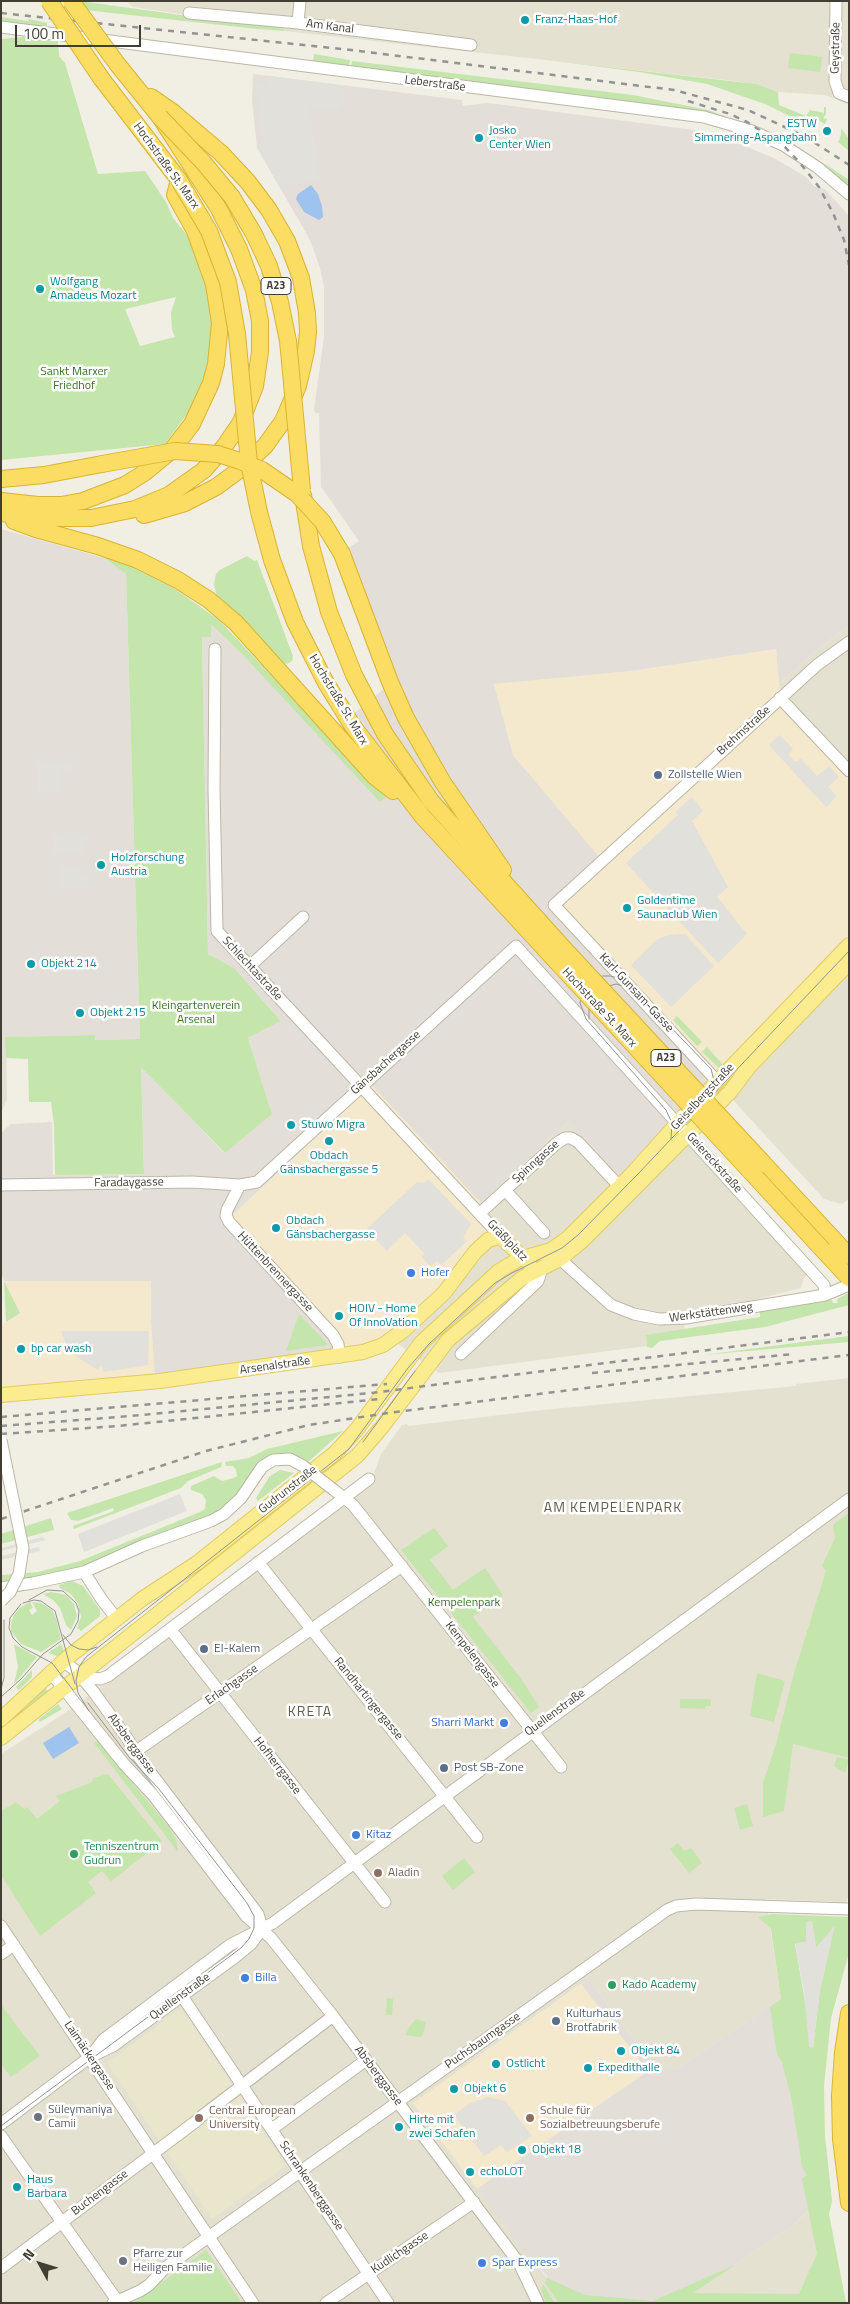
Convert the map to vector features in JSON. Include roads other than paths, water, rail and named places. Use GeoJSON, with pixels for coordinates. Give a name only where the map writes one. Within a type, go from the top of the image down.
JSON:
{"type":"FeatureCollection","features":[{"type":"Feature","properties":{"kind":"highway","name":"Hochstraße St. Marx"},"geometry":{"type":"LineString","coordinates":[[49,1],[96,71],[179,180],[209,231],[228,282],[237,334],[246,438],[253,487],[265,537],[287,602],[315,664],[338,703],[370,750],[423,817],[849,1278]]}},
{"type":"Feature","properties":{"kind":"highway","name":"Hochstraße St. Marx"},"geometry":{"type":"LineString","coordinates":[[71,1],[134,86],[160,117],[208,167],[232,197],[254,234],[269,266],[280,302],[288,341],[302,490],[311,546],[329,612],[360,688],[385,734],[426,794],[532,914],[849,1256]]}},
{"type":"Feature","properties":{"kind":"highway"},"geometry":{"type":"LineString","coordinates":[[1,514],[40,518],[132,517],[150,514],[202,495],[242,468],[274,434],[291,405],[298,386],[308,332],[301,278],[287,241],[260,197],[228,160],[174,113],[134,86]]}},
{"type":"Feature","properties":{"kind":"highway"},"geometry":{"type":"LineString","coordinates":[[104,517],[148,504],[188,483],[218,455],[237,430],[257,378],[261,343],[258,309],[251,281],[239,248],[222,215],[160,117]]}},
{"type":"Feature","properties":{"kind":"highway"},"geometry":{"type":"LineString","coordinates":[[1,501],[60,505],[105,494],[144,473],[160,461],[181,439],[202,405],[211,384],[217,357],[220,323],[214,284],[208,266],[195,231],[175,195],[179,180]]}},
{"type":"Feature","properties":{"kind":"highway"},"geometry":{"type":"LineString","coordinates":[[1,479],[28,478],[152,453],[174,451],[198,452],[233,458],[262,470],[297,494],[322,521],[342,554],[390,682],[424,751],[532,914]]}},
{"type":"Feature","properties":{"kind":"highway"},"geometry":{"type":"LineString","coordinates":[[1,514],[36,530],[119,553],[158,569],[193,589],[224,612],[374,776],[423,817]]}},
{"type":"Feature","properties":{"kind":"highway"},"geometry":{"type":"LineString","coordinates":[[849,2013],[842,2052],[840,2096],[841,2139],[849,2203]]}},
{"type":"Feature","properties":{"kind":"main road","name":"Geiselbergstraße"},"geometry":{"type":"LineString","coordinates":[[558,1253],[568,1238],[620,1186],[677,1123],[849,945]]}},
{"type":"Feature","properties":{"kind":"main road","name":"Geiselbergstraße"},"geometry":{"type":"LineString","coordinates":[[558,1253],[583,1240],[730,1092],[749,1067],[849,962]]}},
{"type":"Feature","properties":{"kind":"main road","name":"Arsenalstraße"},"geometry":{"type":"LineString","coordinates":[[1,1396],[160,1381],[340,1357],[377,1348],[399,1335],[444,1293],[483,1244],[494,1238],[502,1238]]}},
{"type":"Feature","properties":{"kind":"main road","name":"Gräßlplatz"},"geometry":{"type":"LineString","coordinates":[[502,1238],[536,1270]]}},
{"type":"Feature","properties":{"kind":"main road","name":"Gudrunstraße"},"geometry":{"type":"LineString","coordinates":[[1,1719],[51,1672],[117,1619],[197,1562],[335,1453],[357,1429],[421,1342],[492,1276],[522,1258],[558,1253]]}},
{"type":"Feature","properties":{"kind":"main road","name":"Gudrunstraße"},"geometry":{"type":"LineString","coordinates":[[1,1738],[66,1689],[104,1655],[357,1456],[382,1427],[442,1346],[471,1319],[522,1278],[558,1253]]}},
{"type":"Feature","properties":{"kind":"street"},"geometry":{"type":"LineString","coordinates":[[298,23],[300,1]]}},
{"type":"Feature","properties":{"kind":"street","name":"Geystraße"},"geometry":{"type":"LineString","coordinates":[[836,1],[835,81],[844,95]]}},
{"type":"Feature","properties":{"kind":"street","name":"Am Kanal"},"geometry":{"type":"LineString","coordinates":[[189,13],[298,23],[471,45]]}},
{"type":"Feature","properties":{"kind":"street","name":"Leberstraße"},"geometry":{"type":"LineString","coordinates":[[1,27],[704,117],[752,131],[783,145],[816,167],[849,194]]}},
{"type":"Feature","properties":{"kind":"street","name":"Brehmstraße"},"geometry":{"type":"LineString","coordinates":[[554,905],[817,665],[849,642]]}},
{"type":"Feature","properties":{"kind":"street","name":"Schlechtastraße"},"geometry":{"type":"LineString","coordinates":[[215,649],[214,789],[217,931],[480,1214]]}},
{"type":"Feature","properties":{"kind":"street"},"geometry":{"type":"LineString","coordinates":[[780,698],[849,771]]}},
{"type":"Feature","properties":{"kind":"street","name":"Karl-Gunsam-Gasse"},"geometry":{"type":"LineString","coordinates":[[554,905],[717,1081]]}},
{"type":"Feature","properties":{"kind":"street"},"geometry":{"type":"LineString","coordinates":[[250,966],[304,917]]}},
{"type":"Feature","properties":{"kind":"street","name":"Gänsbachergasse"},"geometry":{"type":"LineString","coordinates":[[257,1182],[516,946]]}},
{"type":"Feature","properties":{"kind":"street","name":"Geiereckstraße"},"geometry":{"type":"LineString","coordinates":[[516,946],[824,1285],[825,1294]]}},
{"type":"Feature","properties":{"kind":"street","name":"Spinngasse"},"geometry":{"type":"LineString","coordinates":[[505,1190],[557,1143],[569,1137],[578,1142],[620,1186]]}},
{"type":"Feature","properties":{"kind":"street","name":"Faradaygasse"},"geometry":{"type":"LineString","coordinates":[[1,1185],[192,1182],[240,1185],[257,1182]]}},
{"type":"Feature","properties":{"kind":"street","name":"Hüttenbrennergasse"},"geometry":{"type":"LineString","coordinates":[[240,1185],[226,1216],[229,1222],[333,1335],[338,1344],[340,1357]]}},
{"type":"Feature","properties":{"kind":"street"},"geometry":{"type":"LineString","coordinates":[[505,1190],[544,1233]]}},
{"type":"Feature","properties":{"kind":"street","name":"Gräßlplatz"},"geometry":{"type":"LineString","coordinates":[[502,1238],[480,1214],[505,1190]]}},
{"type":"Feature","properties":{"kind":"street","name":"Werkstättenweg"},"geometry":{"type":"LineString","coordinates":[[558,1253],[611,1305],[634,1314],[658,1320],[686,1318],[825,1294],[849,1285]]}},
{"type":"Feature","properties":{"kind":"street"},"geometry":{"type":"LineString","coordinates":[[461,1354],[538,1281],[540,1275],[536,1270]]}},
{"type":"Feature","properties":{"kind":"street"},"geometry":{"type":"LineString","coordinates":[[1,1440],[23,1548],[19,1574],[10,1592],[1,1601]]}},
{"type":"Feature","properties":{"kind":"street","name":"Kempelengasse"},"geometry":{"type":"LineString","coordinates":[[84,1572],[224,1514],[241,1498],[262,1467],[273,1460],[290,1459],[303,1466],[345,1497],[561,1767]]}},
{"type":"Feature","properties":{"kind":"street"},"geometry":{"type":"LineString","coordinates":[[81,1677],[100,1679],[108,1676],[368,1479]]}},
{"type":"Feature","properties":{"kind":"street","name":"Quellenstraße"},"geometry":{"type":"LineString","coordinates":[[90,2057],[103,2040],[230,1945],[273,1923],[532,1730],[849,1499]]}},
{"type":"Feature","properties":{"kind":"street","name":"Randhartingergasse"},"geometry":{"type":"LineString","coordinates":[[258,1562],[477,1837]]}},
{"type":"Feature","properties":{"kind":"street","name":"Erlachgasse"},"geometry":{"type":"LineString","coordinates":[[135,1752],[402,1566]]}},
{"type":"Feature","properties":{"kind":"street"},"geometry":{"type":"LineString","coordinates":[[1,1588],[84,1572],[117,1619]]}},
{"type":"Feature","properties":{"kind":"street","name":"Hofherrgasse"},"geometry":{"type":"LineString","coordinates":[[170,1629],[385,1902]]}},
{"type":"Feature","properties":{"kind":"street","name":"Absberggasse"},"geometry":{"type":"LineString","coordinates":[[64,1662],[68,1663],[81,1677],[127,1738],[135,1752],[258,1914],[262,1928]]}},
{"type":"Feature","properties":{"kind":"street","name":"Absberggasse"},"geometry":{"type":"LineString","coordinates":[[51,1672],[124,1764],[153,1795],[246,1916],[262,1928],[333,2016],[519,2263],[538,2303]]}},
{"type":"Feature","properties":{"kind":"street","name":"Puchsbaumgasse"},"geometry":{"type":"LineString","coordinates":[[117,2302],[140,2291],[165,2268],[300,2170],[398,2103],[667,1910],[686,1904],[849,1909]]}},
{"type":"Feature","properties":{"kind":"street","name":"Laimäckergasse"},"geometry":{"type":"LineString","coordinates":[[1,1926],[253,2303]]}},
{"type":"Feature","properties":{"kind":"street","name":"Quellenstraße"},"geometry":{"type":"LineString","coordinates":[[1,2124],[90,2057],[113,2046],[182,1996],[251,1944],[262,1928]]}},
{"type":"Feature","properties":{"kind":"street"},"geometry":{"type":"LineString","coordinates":[[1,1954],[14,1945]]}},
{"type":"Feature","properties":{"kind":"street","name":"Schrankenberggasse"},"geometry":{"type":"LineString","coordinates":[[182,1996],[388,2303]]}},
{"type":"Feature","properties":{"kind":"street","name":"Buchengasse"},"geometry":{"type":"LineString","coordinates":[[1,2268],[333,2016]]}},
{"type":"Feature","properties":{"kind":"street"},"geometry":{"type":"LineString","coordinates":[[272,2129],[366,2060]]}},
{"type":"Feature","properties":{"kind":"street"},"geometry":{"type":"LineString","coordinates":[[1,2136],[117,2302]]}},
{"type":"Feature","properties":{"kind":"street","name":"Kudlichgasse"},"geometry":{"type":"LineString","coordinates":[[326,2303],[474,2202]]}},
{"type":"Feature","properties":{"kind":"water"},"geometry":{"type":"Polygon","coordinates":[[[311,185],[318,194],[322,206],[323,217],[319,220],[304,212],[296,199],[298,194],[311,185]]]}},
{"type":"Feature","properties":{"kind":"water"},"geometry":{"type":"Polygon","coordinates":[[[69,1727],[79,1743],[53,1759],[43,1743],[69,1727]]]}},
{"type":"Feature","properties":{"kind":"tram line"},"geometry":{"type":"LineString","coordinates":[[89,1711],[78,1693],[76,1681],[79,1667],[86,1657],[349,1449],[408,1368],[429,1344],[495,1283],[562,1248],[578,1235],[849,951]]}},
{"type":"Feature","properties":{"kind":"tram line"},"geometry":{"type":"LineString","coordinates":[[671,1139],[672,1123],[666,1110],[586,1019],[580,1003],[582,993],[589,983],[602,976],[611,976],[621,979],[633,988],[711,1069],[715,1084],[711,1094]]}},
{"type":"Feature","properties":{"kind":"tram line"},"geometry":{"type":"LineString","coordinates":[[589,1019],[589,1004],[599,989],[616,984],[627,987]]}},
{"type":"Feature","properties":{"kind":"tram line"},"geometry":{"type":"LineString","coordinates":[[363,1442],[415,1371]]}},
{"type":"Feature","properties":{"kind":"tram line"},"geometry":{"type":"LineString","coordinates":[[1,1697],[21,1679],[43,1654],[71,1634],[78,1621],[79,1611],[76,1603],[63,1591],[47,1590],[29,1600]]}},
{"type":"Feature","properties":{"kind":"tram line"},"geometry":{"type":"LineString","coordinates":[[23,1603],[34,1600],[41,1601],[55,1611],[75,1684]]}},
{"type":"Feature","properties":{"kind":"tram line"},"geometry":{"type":"LineString","coordinates":[[21,1604],[10,1618],[9,1628],[13,1638],[22,1647],[52,1663],[73,1690]]}},
{"type":"Feature","properties":{"kind":"tram line"},"geometry":{"type":"LineString","coordinates":[[1,1689],[4,1678],[4,1620]]}},
{"type":"Feature","properties":{"kind":"tram line"},"geometry":{"type":"LineString","coordinates":[[63,1635],[71,1645],[79,1649],[88,1650],[97,1647]]}},
{"type":"Feature","properties":{"kind":"tram line"},"geometry":{"type":"LineString","coordinates":[[1,2126],[241,1948],[249,1939],[254,1928],[254,1916],[247,1903],[159,1789],[129,1757],[88,1703]]}},
{"type":"Feature","properties":{"kind":"railway"},"geometry":{"type":"LineString","coordinates":[[1,13],[351,50],[674,90],[748,110],[806,137],[849,165]]}},
{"type":"Feature","properties":{"kind":"railway"},"geometry":{"type":"LineString","coordinates":[[688,101],[730,114],[747,122],[783,145],[819,187],[833,213],[844,240],[849,265]]}},
{"type":"Feature","properties":{"kind":"railway"},"geometry":{"type":"LineString","coordinates":[[1,1426],[131,1416],[371,1393],[849,1332]]}},
{"type":"Feature","properties":{"kind":"railway"},"geometry":{"type":"LineString","coordinates":[[592,1373],[794,1354]]}},
{"type":"Feature","properties":{"kind":"railway"},"geometry":{"type":"LineString","coordinates":[[1,1519],[206,1451],[309,1425],[388,1413],[849,1355]]}},
{"type":"Feature","properties":{"kind":"railway"},"geometry":{"type":"LineString","coordinates":[[1,1417],[387,1384]]}},
{"type":"Feature","properties":{"kind":"railway"},"geometry":{"type":"LineString","coordinates":[[1,1434],[118,1426],[379,1399]]}},
{"type":"Feature","properties":{"kind":"place","name":"Franz-Haas-Hof"},"geometry":{"type":"Point","coordinates":[525,20]}},
{"type":"Feature","properties":{"kind":"place","name":"ESTW Simmering-Aspangbahn"},"geometry":{"type":"Point","coordinates":[827,131]}},
{"type":"Feature","properties":{"kind":"place","name":"Josko Center Wien"},"geometry":{"type":"Point","coordinates":[479,138]}},
{"type":"Feature","properties":{"kind":"place","name":"Wolfgang Amadeus Mozart"},"geometry":{"type":"Point","coordinates":[40,289]}},
{"type":"Feature","properties":{"kind":"place","name":"Zollstelle Wien"},"geometry":{"type":"Point","coordinates":[658,775]}},
{"type":"Feature","properties":{"kind":"place","name":"Holzforschung Austria"},"geometry":{"type":"Point","coordinates":[101,865]}},
{"type":"Feature","properties":{"kind":"place","name":"Goldentime Saunaclub Wien"},"geometry":{"type":"Point","coordinates":[627,908]}},
{"type":"Feature","properties":{"kind":"place","name":"Objekt 214"},"geometry":{"type":"Point","coordinates":[31,964]}},
{"type":"Feature","properties":{"kind":"place","name":"Objekt 215"},"geometry":{"type":"Point","coordinates":[80,1013]}},
{"type":"Feature","properties":{"kind":"place","name":"Stuwo Migra"},"geometry":{"type":"Point","coordinates":[291,1125]}},
{"type":"Feature","properties":{"kind":"place","name":"Obdach Gänsbachergasse 5"},"geometry":{"type":"Point","coordinates":[329,1141]}},
{"type":"Feature","properties":{"kind":"place","name":"Obdach Gänsbachergasse"},"geometry":{"type":"Point","coordinates":[276,1228]}},
{"type":"Feature","properties":{"kind":"place","name":"Hofer"},"geometry":{"type":"Point","coordinates":[411,1273]}},
{"type":"Feature","properties":{"kind":"place","name":"HOIV - Home Of InnoVation"},"geometry":{"type":"Point","coordinates":[339,1316]}},
{"type":"Feature","properties":{"kind":"place","name":"bp car wash"},"geometry":{"type":"Point","coordinates":[21,1349]}},
{"type":"Feature","properties":{"kind":"place","name":"El-Kalem"},"geometry":{"type":"Point","coordinates":[204,1649]}},
{"type":"Feature","properties":{"kind":"place","name":"Sharri Markt"},"geometry":{"type":"Point","coordinates":[504,1723]}},
{"type":"Feature","properties":{"kind":"place","name":"Post SB-Zone"},"geometry":{"type":"Point","coordinates":[444,1768]}},
{"type":"Feature","properties":{"kind":"place","name":"Kitaz"},"geometry":{"type":"Point","coordinates":[356,1835]}},
{"type":"Feature","properties":{"kind":"place","name":"Tenniszentrum Gudrun"},"geometry":{"type":"Point","coordinates":[74,1854]}},
{"type":"Feature","properties":{"kind":"place","name":"Aladin"},"geometry":{"type":"Point","coordinates":[378,1873]}},
{"type":"Feature","properties":{"kind":"place","name":"Billa"},"geometry":{"type":"Point","coordinates":[245,1978]}},
{"type":"Feature","properties":{"kind":"place","name":"Kado Academy"},"geometry":{"type":"Point","coordinates":[612,1985]}},
{"type":"Feature","properties":{"kind":"place","name":"Kulturhaus Brotfabrik"},"geometry":{"type":"Point","coordinates":[556,2021]}},
{"type":"Feature","properties":{"kind":"place","name":"Objekt 84"},"geometry":{"type":"Point","coordinates":[621,2051]}},
{"type":"Feature","properties":{"kind":"place","name":"Ostlicht"},"geometry":{"type":"Point","coordinates":[496,2064]}},
{"type":"Feature","properties":{"kind":"place","name":"Expedithalle"},"geometry":{"type":"Point","coordinates":[588,2068]}},
{"type":"Feature","properties":{"kind":"place","name":"Objekt 6"},"geometry":{"type":"Point","coordinates":[454,2089]}},
{"type":"Feature","properties":{"kind":"place","name":"Süleymaniya Camii"},"geometry":{"type":"Point","coordinates":[38,2117]}},
{"type":"Feature","properties":{"kind":"place","name":"Central European University"},"geometry":{"type":"Point","coordinates":[199,2118]}},
{"type":"Feature","properties":{"kind":"place","name":"Schule für Sozialbetreuungsberufe"},"geometry":{"type":"Point","coordinates":[530,2118]}},
{"type":"Feature","properties":{"kind":"place","name":"Hirte mit zwei Schafen"},"geometry":{"type":"Point","coordinates":[399,2127]}},
{"type":"Feature","properties":{"kind":"place","name":"Objekt 18"},"geometry":{"type":"Point","coordinates":[522,2150]}},
{"type":"Feature","properties":{"kind":"place","name":"echoLOT"},"geometry":{"type":"Point","coordinates":[470,2172]}},
{"type":"Feature","properties":{"kind":"place","name":"Haus Barbara"},"geometry":{"type":"Point","coordinates":[17,2187]}},
{"type":"Feature","properties":{"kind":"place","name":"Pfarre zur Heiligen Familie"},"geometry":{"type":"Point","coordinates":[123,2261]}},
{"type":"Feature","properties":{"kind":"place","name":"Spar Express"},"geometry":{"type":"Point","coordinates":[482,2263]}},
{"type":"Feature","properties":{"kind":"district","name":"AM KEMPELENPARK"},"geometry":{"type":"Point","coordinates":[613,1509]}},
{"type":"Feature","properties":{"kind":"district","name":"KRETA"},"geometry":{"type":"Point","coordinates":[310,1713]}},
{"type":"Feature","properties":{"kind":"park label","name":"Sankt Marxer Friedhof"},"geometry":{"type":"Point","coordinates":[74,379]}},
{"type":"Feature","properties":{"kind":"park label","name":"Kleingartenverein Arsenal"},"geometry":{"type":"Point","coordinates":[196,1013]}},
{"type":"Feature","properties":{"kind":"park label","name":"Kempelenpark"},"geometry":{"type":"Point","coordinates":[464,1603]}}]}
